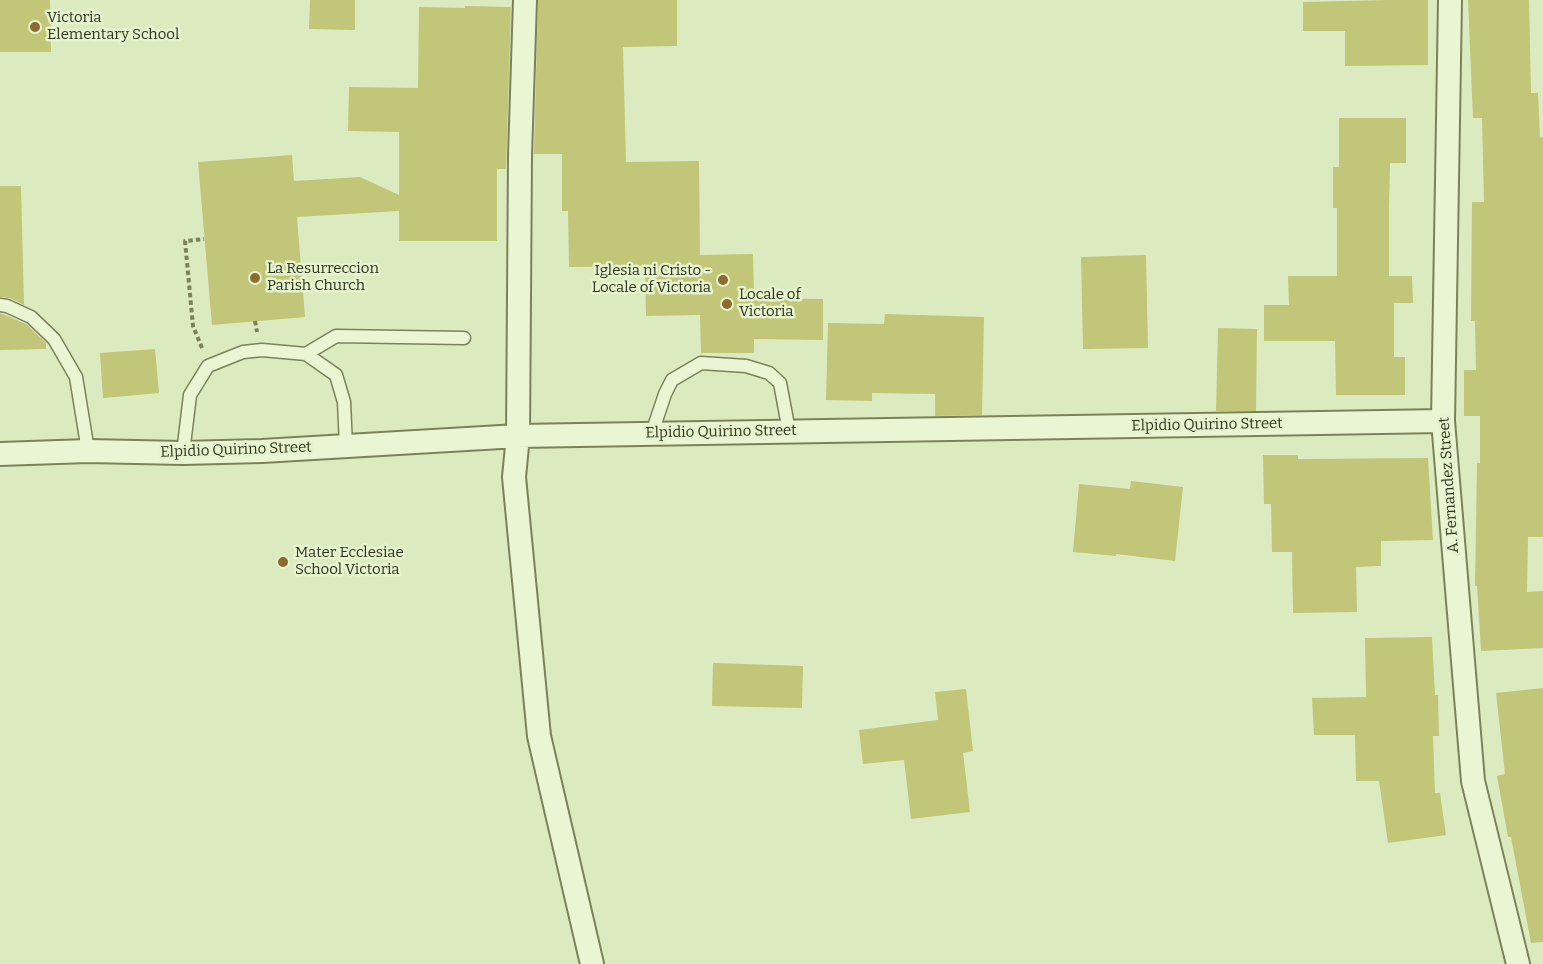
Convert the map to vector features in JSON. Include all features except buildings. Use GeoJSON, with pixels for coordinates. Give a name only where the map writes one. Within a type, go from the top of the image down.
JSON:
{"type":"FeatureCollection","features":[{"type":"Feature","properties":{"kind":"street"},"geometry":{"type":"LineString","coordinates":[[525,0],[520,156],[518,436],[514,477],[539,736],[592,964]]}},
{"type":"Feature","properties":{"kind":"street","name":"A. Fernandez Street"},"geometry":{"type":"LineString","coordinates":[[1450,0],[1443,421],[1473,782],[1518,964]]}},
{"type":"Feature","properties":{"kind":"street","name":"Elpidio Quirino Street"},"geometry":{"type":"LineString","coordinates":[[0,454],[88,451],[183,453],[262,451],[518,436],[1443,421]]}},
{"type":"Feature","properties":{"kind":"lane"},"geometry":{"type":"LineString","coordinates":[[0,305],[31,317],[54,339],[76,377],[88,451]]}},
{"type":"Feature","properties":{"kind":"lane"},"geometry":{"type":"LineString","coordinates":[[306,354],[336,336],[464,338]]}},
{"type":"Feature","properties":{"kind":"lane"},"geometry":{"type":"LineString","coordinates":[[183,453],[190,395],[208,366],[243,352],[262,350],[306,354],[336,375],[344,402],[345,446]]}},
{"type":"Feature","properties":{"kind":"lane"},"geometry":{"type":"LineString","coordinates":[[652,433],[672,380],[701,363],[746,366],[769,373],[780,383],[789,431]]}},
{"type":"Feature","properties":{"kind":"path"},"geometry":{"type":"LineString","coordinates":[[204,239],[185,241],[194,326],[208,366]]}},
{"type":"Feature","properties":{"kind":"place","name":"Victoria Elementary School"},"geometry":{"type":"Point","coordinates":[35,27]}},
{"type":"Feature","properties":{"kind":"place","name":"La Resurreccion Parish Church"},"geometry":{"type":"Point","coordinates":[255,278]}},
{"type":"Feature","properties":{"kind":"place","name":"Iglesia ni Cristo - Locale of Victoria"},"geometry":{"type":"Point","coordinates":[723,280]}},
{"type":"Feature","properties":{"kind":"place","name":"Locale of Victoria"},"geometry":{"type":"Point","coordinates":[727,304]}},
{"type":"Feature","properties":{"kind":"place","name":"Mater Ecclesiae School Victoria"},"geometry":{"type":"Point","coordinates":[283,562]}}]}
